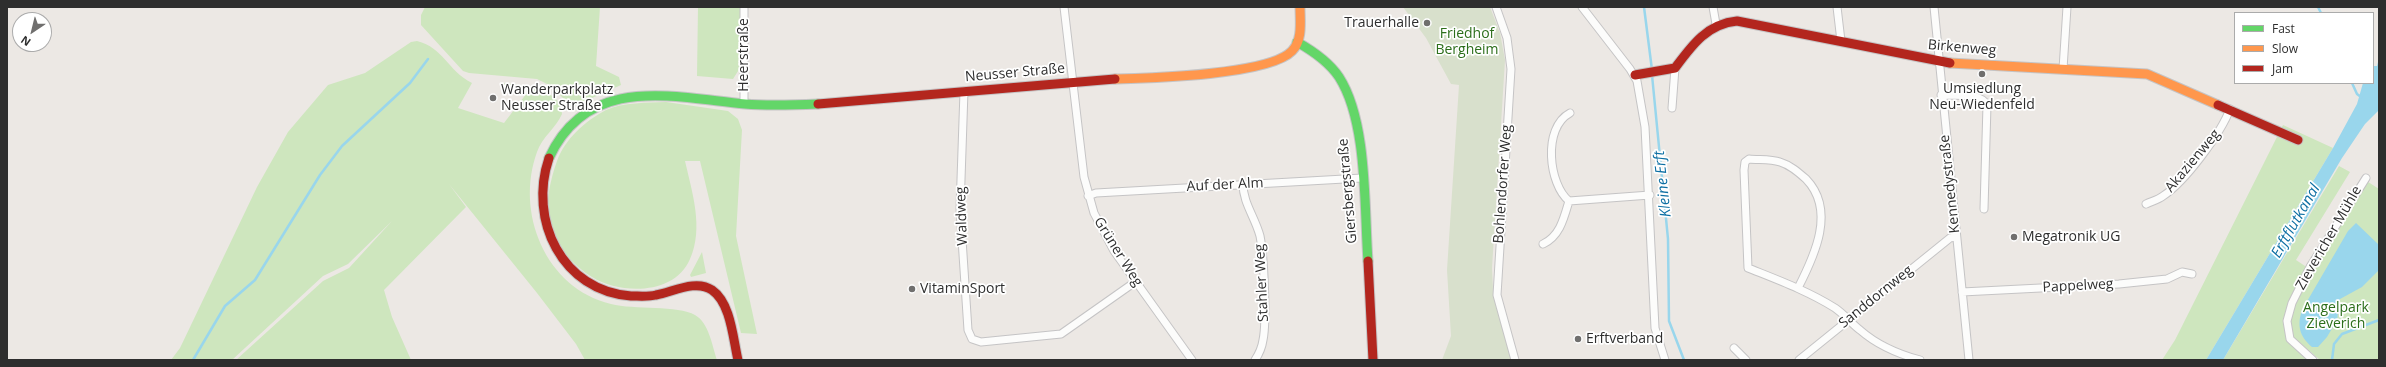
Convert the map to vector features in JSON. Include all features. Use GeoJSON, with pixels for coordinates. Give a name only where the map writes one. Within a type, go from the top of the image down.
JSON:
{"type":"FeatureCollection","features":[{"type":"Feature","properties":{"kind":"main road"},"geometry":{"type":"LineString","coordinates":[[1297,42],[1300,34],[1300,7]]}},
{"type":"Feature","properties":{"kind":"main road","name":"Birkenweg"},"geometry":{"type":"LineString","coordinates":[[1716,24],[1737,21],[1939,62],[2147,74],[2298,140]]}},
{"type":"Feature","properties":{"kind":"main road"},"geometry":{"type":"LineString","coordinates":[[1639,74],[1675,68],[1695,42],[1716,24]]}},
{"type":"Feature","properties":{"kind":"main road","name":"Neusser Straße"},"geometry":{"type":"LineString","coordinates":[[738,360],[724,307],[719,296],[710,288],[702,285],[654,296],[629,296],[610,292],[577,274],[565,262],[548,237],[543,221],[542,193],[546,167],[558,140],[578,118],[597,106],[614,100],[649,95],[744,104],[807,104],[1071,82],[1213,74],[1270,62],[1286,56],[1297,42]]}},
{"type":"Feature","properties":{"kind":"main road","name":"Giersbergstraße"},"geometry":{"type":"LineString","coordinates":[[1297,42],[1310,48],[1342,81],[1352,110],[1362,178],[1373,360]]}},
{"type":"Feature","properties":{"kind":"street","name":"Heerstraße"},"geometry":{"type":"LineString","coordinates":[[744,7],[744,104]]}},
{"type":"Feature","properties":{"kind":"street","name":"Grüner Weg"},"geometry":{"type":"LineString","coordinates":[[1064,7],[1071,82],[1088,196],[1104,234],[1135,282],[1192,360]]}},
{"type":"Feature","properties":{"kind":"street","name":"Bohlendorfer Weg"},"geometry":{"type":"LineString","coordinates":[[1496,7],[1508,38],[1511,69],[1497,295],[1515,360]]}},
{"type":"Feature","properties":{"kind":"street"},"geometry":{"type":"LineString","coordinates":[[1582,7],[1639,74],[1650,195],[1655,328],[1665,360]]}},
{"type":"Feature","properties":{"kind":"street"},"geometry":{"type":"LineString","coordinates":[[1713,7],[1716,24]]}},
{"type":"Feature","properties":{"kind":"street"},"geometry":{"type":"LineString","coordinates":[[1837,7],[1841,41]]}},
{"type":"Feature","properties":{"kind":"street","name":"Kennedystraße"},"geometry":{"type":"LineString","coordinates":[[1934,7],[1941,95],[1969,360]]}},
{"type":"Feature","properties":{"kind":"street"},"geometry":{"type":"LineString","coordinates":[[2063,69],[2067,7]]}},
{"type":"Feature","properties":{"kind":"street"},"geometry":{"type":"LineString","coordinates":[[1672,108],[1675,68]]}},
{"type":"Feature","properties":{"kind":"street","name":"Waldweg"},"geometry":{"type":"LineString","coordinates":[[964,91],[960,209],[968,330],[972,339],[981,342],[1055,336],[1135,282]]}},
{"type":"Feature","properties":{"kind":"street"},"geometry":{"type":"LineString","coordinates":[[1941,95],[1978,97],[1984,100],[1988,105],[1984,209]]}},
{"type":"Feature","properties":{"kind":"street","name":"Akazienweg"},"geometry":{"type":"LineString","coordinates":[[2146,204],[2163,196],[2186,174],[2222,126],[2230,109]]}},
{"type":"Feature","properties":{"kind":"street"},"geometry":{"type":"LineString","coordinates":[[1570,114],[1563,117],[1557,125],[1550,141],[1558,190],[1569,201],[1650,195]]}},
{"type":"Feature","properties":{"kind":"street"},"geometry":{"type":"LineString","coordinates":[[1798,288],[1820,235],[1822,209],[1814,188],[1797,170],[1780,162],[1749,159],[1746,162],[1744,170],[1748,268],[1798,288],[1836,308],[1877,343],[1901,355],[1920,360]]}},
{"type":"Feature","properties":{"kind":"street","name":"Auf der Alm"},"geometry":{"type":"LineString","coordinates":[[1088,196],[1096,193],[1362,178]]}},
{"type":"Feature","properties":{"kind":"street","name":"Zievericher Mühle"},"geometry":{"type":"LineString","coordinates":[[2313,360],[2293,344],[2288,331],[2288,315],[2310,267],[2366,178]]}},
{"type":"Feature","properties":{"kind":"street","name":"Stahler Weg"},"geometry":{"type":"LineString","coordinates":[[1243,184],[1243,197],[1253,215],[1260,236],[1262,252],[1264,326],[1263,341],[1255,360]]}},
{"type":"Feature","properties":{"kind":"street"},"geometry":{"type":"LineString","coordinates":[[1543,244],[1556,234],[1563,221],[1569,201]]}},
{"type":"Feature","properties":{"kind":"street","name":"Sanddornweg"},"geometry":{"type":"LineString","coordinates":[[1798,360],[1950,238],[1955,236]]}},
{"type":"Feature","properties":{"kind":"street","name":"Pappelweg"},"geometry":{"type":"LineString","coordinates":[[1962,292],[2119,284],[2167,279],[2182,272],[2192,274]]}},
{"type":"Feature","properties":{"kind":"street"},"geometry":{"type":"LineString","coordinates":[[1734,348],[1746,360]]}},
{"type":"Feature","properties":{"kind":"green space"},"geometry":{"type":"Polygon","coordinates":[[[425,7],[600,7],[596,66],[619,77],[621,85],[572,107],[551,86],[537,79],[469,73],[463,71],[421,25],[421,15],[425,7]]]}},
{"type":"Feature","properties":{"kind":"green space"},"geometry":{"type":"Polygon","coordinates":[[[698,7],[740,7],[740,68],[733,79],[697,76],[698,7]]]}},
{"type":"Feature","properties":{"kind":"green space","name":"Friedhof Bergheim"},"geometry":{"type":"Polygon","coordinates":[[[1403,7],[1490,7],[1500,33],[1505,60],[1492,268],[1493,289],[1514,360],[1442,360],[1451,336],[1447,270],[1459,85],[1451,84],[1426,38],[1403,7]]]}},
{"type":"Feature","properties":{"kind":"green space"},"geometry":{"type":"Polygon","coordinates":[[[417,41],[426,44],[440,54],[457,72],[472,83],[458,108],[504,123],[530,89],[502,85],[503,83],[530,87],[548,93],[555,98],[560,105],[562,114],[542,142],[537,152],[531,175],[530,199],[533,222],[541,244],[553,265],[568,282],[588,295],[611,304],[631,307],[678,310],[695,315],[704,323],[707,329],[717,360],[585,360],[576,344],[537,293],[449,184],[466,207],[384,290],[392,317],[411,360],[236,360],[323,281],[349,268],[392,221],[348,264],[323,276],[232,360],[171,360],[180,348],[257,187],[288,132],[328,85],[365,73],[411,42],[417,41]]]}},
{"type":"Feature","properties":{"kind":"green space"},"geometry":{"type":"Polygon","coordinates":[[[666,102],[728,111],[738,119],[742,130],[736,236],[757,334],[741,333],[700,161],[685,161],[695,210],[696,235],[690,259],[683,271],[672,280],[660,285],[632,289],[604,283],[578,267],[555,240],[549,224],[548,216],[550,184],[557,161],[570,138],[583,125],[598,114],[613,107],[636,103],[666,102]]]}},
{"type":"Feature","properties":{"kind":"green space"},"geometry":{"type":"Polygon","coordinates":[[[2283,125],[2333,148],[2206,360],[2162,360],[2175,340],[2283,125]]]}},
{"type":"Feature","properties":{"kind":"green space"},"geometry":{"type":"Polygon","coordinates":[[[2339,166],[2350,172],[2296,260],[2308,268],[2289,302],[2288,339],[2292,346],[2312,360],[2223,360],[2339,166]]]}},
{"type":"Feature","properties":{"kind":"green space","name":"Angelpark Zieverich"},"geometry":{"type":"Polygon","coordinates":[[[2365,180],[2379,189],[2379,360],[2320,360],[2291,335],[2289,319],[2293,302],[2365,180]]]}},
{"type":"Feature","properties":{"kind":"green space"},"geometry":{"type":"Polygon","coordinates":[[[702,252],[706,273],[691,277],[690,275],[702,252]]]}},
{"type":"Feature","properties":{"kind":"water","name":"Erftflutkanal"},"geometry":{"type":"Polygon","coordinates":[[[2379,58],[2379,110],[2365,124],[2342,158],[2223,360],[2206,360],[2333,148],[2357,104],[2363,84],[2374,84],[2374,66],[2377,66],[2379,58]]]}},
{"type":"Feature","properties":{"kind":"water"},"geometry":{"type":"Polygon","coordinates":[[[2356,223],[2379,245],[2379,270],[2362,287],[2340,299],[2337,320],[2327,337],[2318,347],[2312,347],[2304,339],[2300,330],[2300,315],[2348,231],[2356,223]]]}},
{"type":"Feature","properties":{"kind":"waterway","name":"Kleine Erft"},"geometry":{"type":"LineString","coordinates":[[1644,7],[1652,70]]}},
{"type":"Feature","properties":{"kind":"waterway","name":"Kleine Erft"},"geometry":{"type":"LineString","coordinates":[[2318,7],[2320,12]]}},
{"type":"Feature","properties":{"kind":"waterway"},"geometry":{"type":"LineString","coordinates":[[193,360],[225,306],[255,280],[320,175],[342,146],[410,83],[428,59]]}},
{"type":"Feature","properties":{"kind":"waterway","name":"Kleine Erft"},"geometry":{"type":"LineString","coordinates":[[1652,75],[1668,239],[1669,321],[1684,360]]}},
{"type":"Feature","properties":{"kind":"waterway","name":"Kleine Erft"},"geometry":{"type":"LineString","coordinates":[[2352,84],[2357,94],[2361,97]]}},
{"type":"Feature","properties":{"kind":"waterway"},"geometry":{"type":"LineString","coordinates":[[2332,360],[2334,344],[2342,334],[2379,320]]}},
{"type":"Feature","properties":{"kind":"traffic: fast"},"geometry":{"type":"LineString","coordinates":[[1297,42],[1326,62],[1339,77],[1348,96],[1355,117],[1363,166],[1368,261]]}},
{"type":"Feature","properties":{"kind":"traffic: fast"},"geometry":{"type":"LineString","coordinates":[[549,158],[566,131],[586,113],[609,102],[634,97],[661,96],[763,105],[818,104]]}},
{"type":"Feature","properties":{"kind":"traffic: slow"},"geometry":{"type":"LineString","coordinates":[[1115,79],[1208,74],[1260,65],[1279,59],[1296,47],[1300,30],[1300,7]]}},
{"type":"Feature","properties":{"kind":"traffic: slow"},"geometry":{"type":"LineString","coordinates":[[1950,63],[2147,74],[2218,105]]}},
{"type":"Feature","properties":{"kind":"traffic: jam"},"geometry":{"type":"LineString","coordinates":[[1635,75],[1675,68],[1701,37],[1717,26],[1737,21],[1950,63]]}},
{"type":"Feature","properties":{"kind":"traffic: jam"},"geometry":{"type":"LineString","coordinates":[[818,104],[1115,79]]}},
{"type":"Feature","properties":{"kind":"traffic: jam"},"geometry":{"type":"LineString","coordinates":[[2218,105],[2298,140]]}},
{"type":"Feature","properties":{"kind":"traffic: jam"},"geometry":{"type":"LineString","coordinates":[[549,158],[544,182],[543,205],[548,228],[556,248],[569,266],[586,281],[607,291],[631,296],[653,296],[692,286],[706,287],[712,290],[723,303],[727,312],[733,332],[738,360]]}},
{"type":"Feature","properties":{"kind":"traffic: jam"},"geometry":{"type":"LineString","coordinates":[[1368,261],[1373,360]]}},
{"type":"Feature","properties":{"kind":"place","name":"Trauerhalle"},"geometry":{"type":"Point","coordinates":[1427,23]}},
{"type":"Feature","properties":{"kind":"place","name":"Umsiedlung Neu-Wiedenfeld"},"geometry":{"type":"Point","coordinates":[1982,74]}},
{"type":"Feature","properties":{"kind":"place","name":"Wanderparkplatz Neusser Straße"},"geometry":{"type":"Point","coordinates":[493,98]}},
{"type":"Feature","properties":{"kind":"place","name":"Megatronik UG"},"geometry":{"type":"Point","coordinates":[2014,237]}},
{"type":"Feature","properties":{"kind":"place","name":"VitaminSport"},"geometry":{"type":"Point","coordinates":[912,289]}},
{"type":"Feature","properties":{"kind":"place","name":"Erftverband"},"geometry":{"type":"Point","coordinates":[1578,339]}}]}
